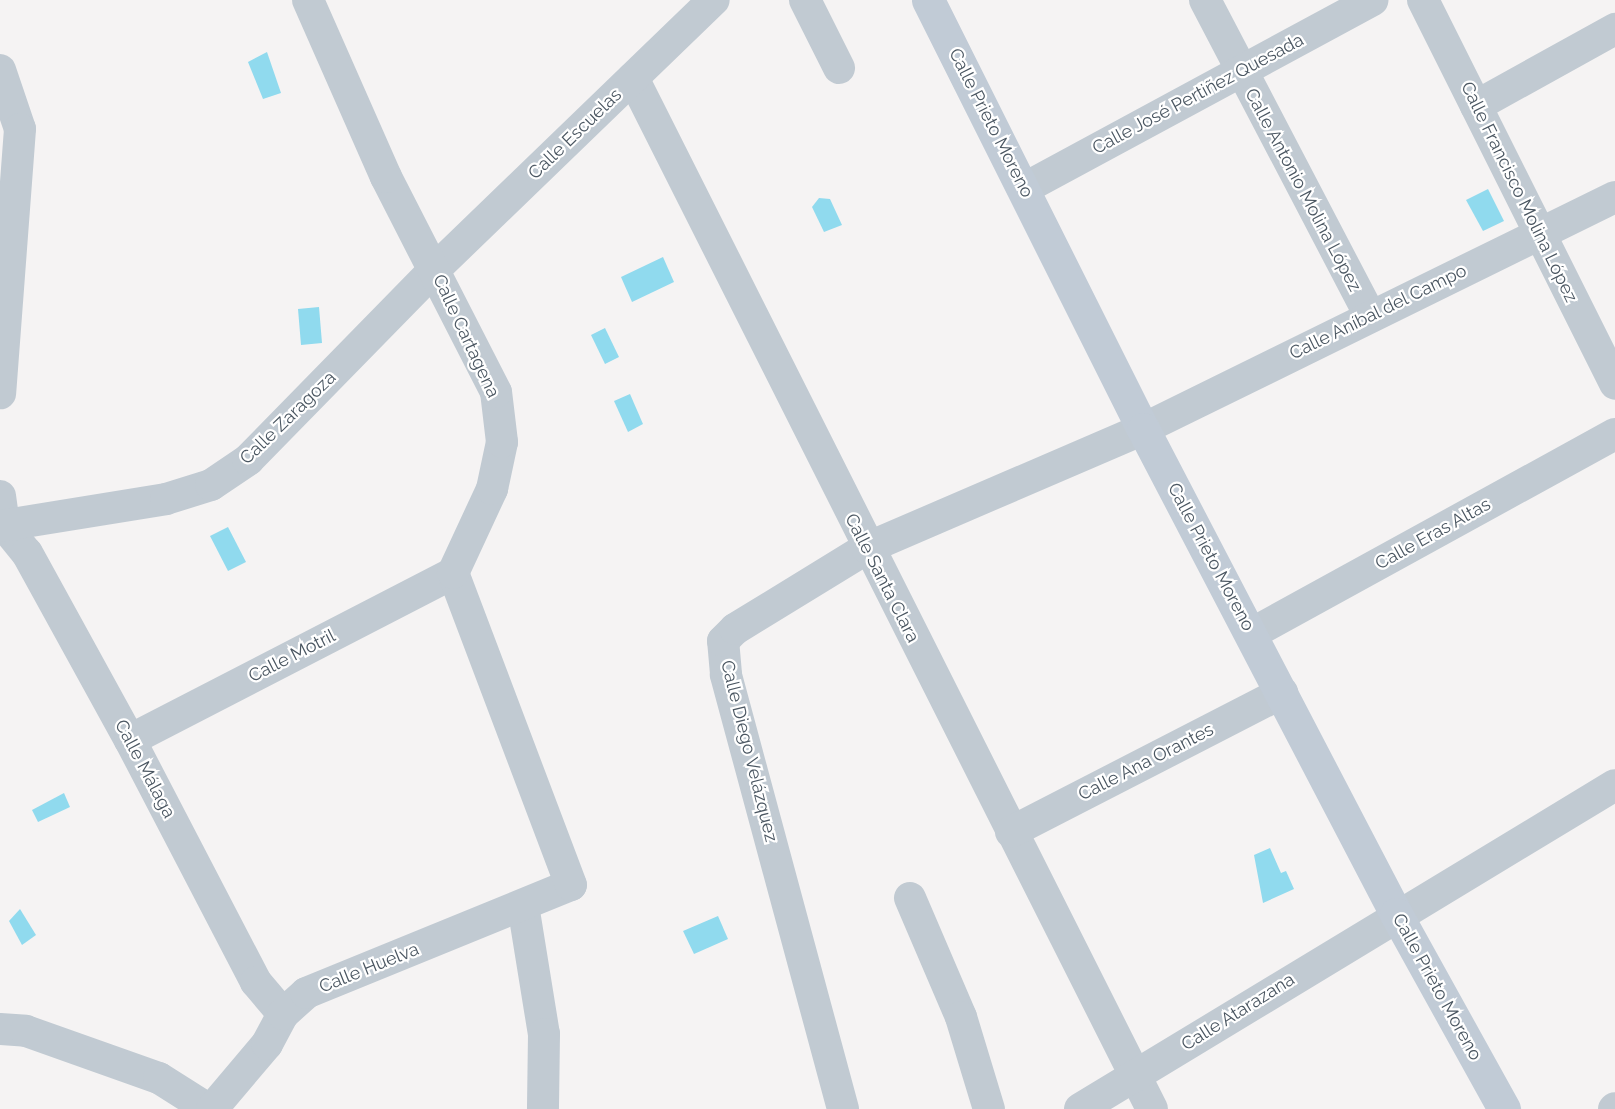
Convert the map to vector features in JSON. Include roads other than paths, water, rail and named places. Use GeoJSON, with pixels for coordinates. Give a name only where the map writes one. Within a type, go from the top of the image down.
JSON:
{"type":"FeatureCollection","features":[{"type":"Feature","properties":{"kind":"street","name":"Calle Cartagena"},"geometry":{"type":"LineString","coordinates":[[308,0],[386,177],[436,268],[496,392],[502,442],[492,489],[453,573]]}},
{"type":"Feature","properties":{"kind":"street","name":"Calle Escuelas"},"geometry":{"type":"LineString","coordinates":[[436,268],[714,0]]}},
{"type":"Feature","properties":{"kind":"street"},"geometry":{"type":"LineString","coordinates":[[805,0],[839,68]]}},
{"type":"Feature","properties":{"kind":"street","name":"Calle Prieto Moreno"},"geometry":{"type":"LineString","coordinates":[[928,0],[1025,188],[1143,429],[1396,914],[1504,1109]]}},
{"type":"Feature","properties":{"kind":"street","name":"Calle Antonio Molina López"},"geometry":{"type":"LineString","coordinates":[[1205,0],[1240,71],[1370,316]]}},
{"type":"Feature","properties":{"kind":"street","name":"Calle José Pertiñez Quesada"},"geometry":{"type":"LineString","coordinates":[[1025,188],[1372,0]]}},
{"type":"Feature","properties":{"kind":"street","name":"Calle Francisco Molina López"},"geometry":{"type":"LineString","coordinates":[[1423,0],[1615,384]]}},
{"type":"Feature","properties":{"kind":"street"},"geometry":{"type":"LineString","coordinates":[[1476,106],[1615,29]]}},
{"type":"Feature","properties":{"kind":"street"},"geometry":{"type":"LineString","coordinates":[[0,70],[20,129],[0,393]]}},
{"type":"Feature","properties":{"kind":"street","name":"Calle Santa Clara"},"geometry":{"type":"LineString","coordinates":[[633,78],[867,548],[1152,1109]]}},
{"type":"Feature","properties":{"kind":"street","name":"Calle Aníbal del Campo"},"geometry":{"type":"LineString","coordinates":[[1143,429],[1538,232],[1615,197]]}},
{"type":"Feature","properties":{"kind":"street","name":"Calle Zaragoza"},"geometry":{"type":"LineString","coordinates":[[1,516],[166,499],[211,484],[249,460],[436,268]]}},
{"type":"Feature","properties":{"kind":"street","name":"Calle Diego Velázquez"},"geometry":{"type":"LineString","coordinates":[[843,1109],[726,674],[723,641],[735,629],[867,548],[1143,429]]}},
{"type":"Feature","properties":{"kind":"street","name":"Calle Eras Altas"},"geometry":{"type":"LineString","coordinates":[[1251,634],[1615,434]]}},
{"type":"Feature","properties":{"kind":"street","name":"Calle Málaga"},"geometry":{"type":"LineString","coordinates":[[1,516],[27,553],[130,740],[256,982],[283,1014]]}},
{"type":"Feature","properties":{"kind":"street","name":"Calle Motril"},"geometry":{"type":"LineString","coordinates":[[130,740],[453,573]]}},
{"type":"Feature","properties":{"kind":"street","name":"Calle Huelva"},"geometry":{"type":"LineString","coordinates":[[210,1109],[267,1044],[283,1014],[306,993],[571,885],[453,573]]}},
{"type":"Feature","properties":{"kind":"street","name":"Calle Ana Orantes"},"geometry":{"type":"LineString","coordinates":[[1011,832],[1281,693]]}},
{"type":"Feature","properties":{"kind":"street","name":"Calle Atarazana"},"geometry":{"type":"LineString","coordinates":[[1080,1109],[1396,914],[1615,784]]}},
{"type":"Feature","properties":{"kind":"street"},"geometry":{"type":"LineString","coordinates":[[910,898],[961,1017],[989,1109]]}},
{"type":"Feature","properties":{"kind":"street"},"geometry":{"type":"LineString","coordinates":[[523,905],[544,1034],[543,1109]]}},
{"type":"Feature","properties":{"kind":"street"},"geometry":{"type":"LineString","coordinates":[[0,1029],[26,1031],[159,1078],[210,1109]]}},
{"type":"Feature","properties":{"kind":"water"},"geometry":{"type":"Polygon","coordinates":[[[267,52],[281,93],[263,99],[248,62],[267,52]]]}},
{"type":"Feature","properties":{"kind":"water"},"geometry":{"type":"Polygon","coordinates":[[[1488,189],[1504,221],[1483,231],[1466,200],[1488,189]]]}},
{"type":"Feature","properties":{"kind":"water"},"geometry":{"type":"Polygon","coordinates":[[[819,198],[830,199],[842,225],[824,232],[812,207],[819,198]]]}},
{"type":"Feature","properties":{"kind":"water"},"geometry":{"type":"Polygon","coordinates":[[[663,257],[674,282],[632,302],[621,277],[663,257]]]}},
{"type":"Feature","properties":{"kind":"water"},"geometry":{"type":"Polygon","coordinates":[[[319,307],[322,343],[301,345],[298,309],[319,307]]]}},
{"type":"Feature","properties":{"kind":"water"},"geometry":{"type":"Polygon","coordinates":[[[605,328],[619,357],[605,364],[591,335],[605,328]]]}},
{"type":"Feature","properties":{"kind":"water"},"geometry":{"type":"Polygon","coordinates":[[[630,394],[643,424],[628,432],[614,401],[630,394]]]}},
{"type":"Feature","properties":{"kind":"water"},"geometry":{"type":"Polygon","coordinates":[[[228,527],[246,562],[228,571],[210,536],[228,527]]]}},
{"type":"Feature","properties":{"kind":"water"},"geometry":{"type":"Polygon","coordinates":[[[64,793],[70,807],[38,822],[32,810],[64,793]]]}},
{"type":"Feature","properties":{"kind":"water"},"geometry":{"type":"Polygon","coordinates":[[[1270,848],[1281,873],[1286,871],[1294,889],[1263,903],[1254,855],[1270,848]]]}},
{"type":"Feature","properties":{"kind":"water"},"geometry":{"type":"Polygon","coordinates":[[[20,909],[36,935],[22,945],[9,921],[20,909]]]}},
{"type":"Feature","properties":{"kind":"water"},"geometry":{"type":"Polygon","coordinates":[[[718,916],[728,939],[694,954],[683,931],[718,916]]]}}]}
